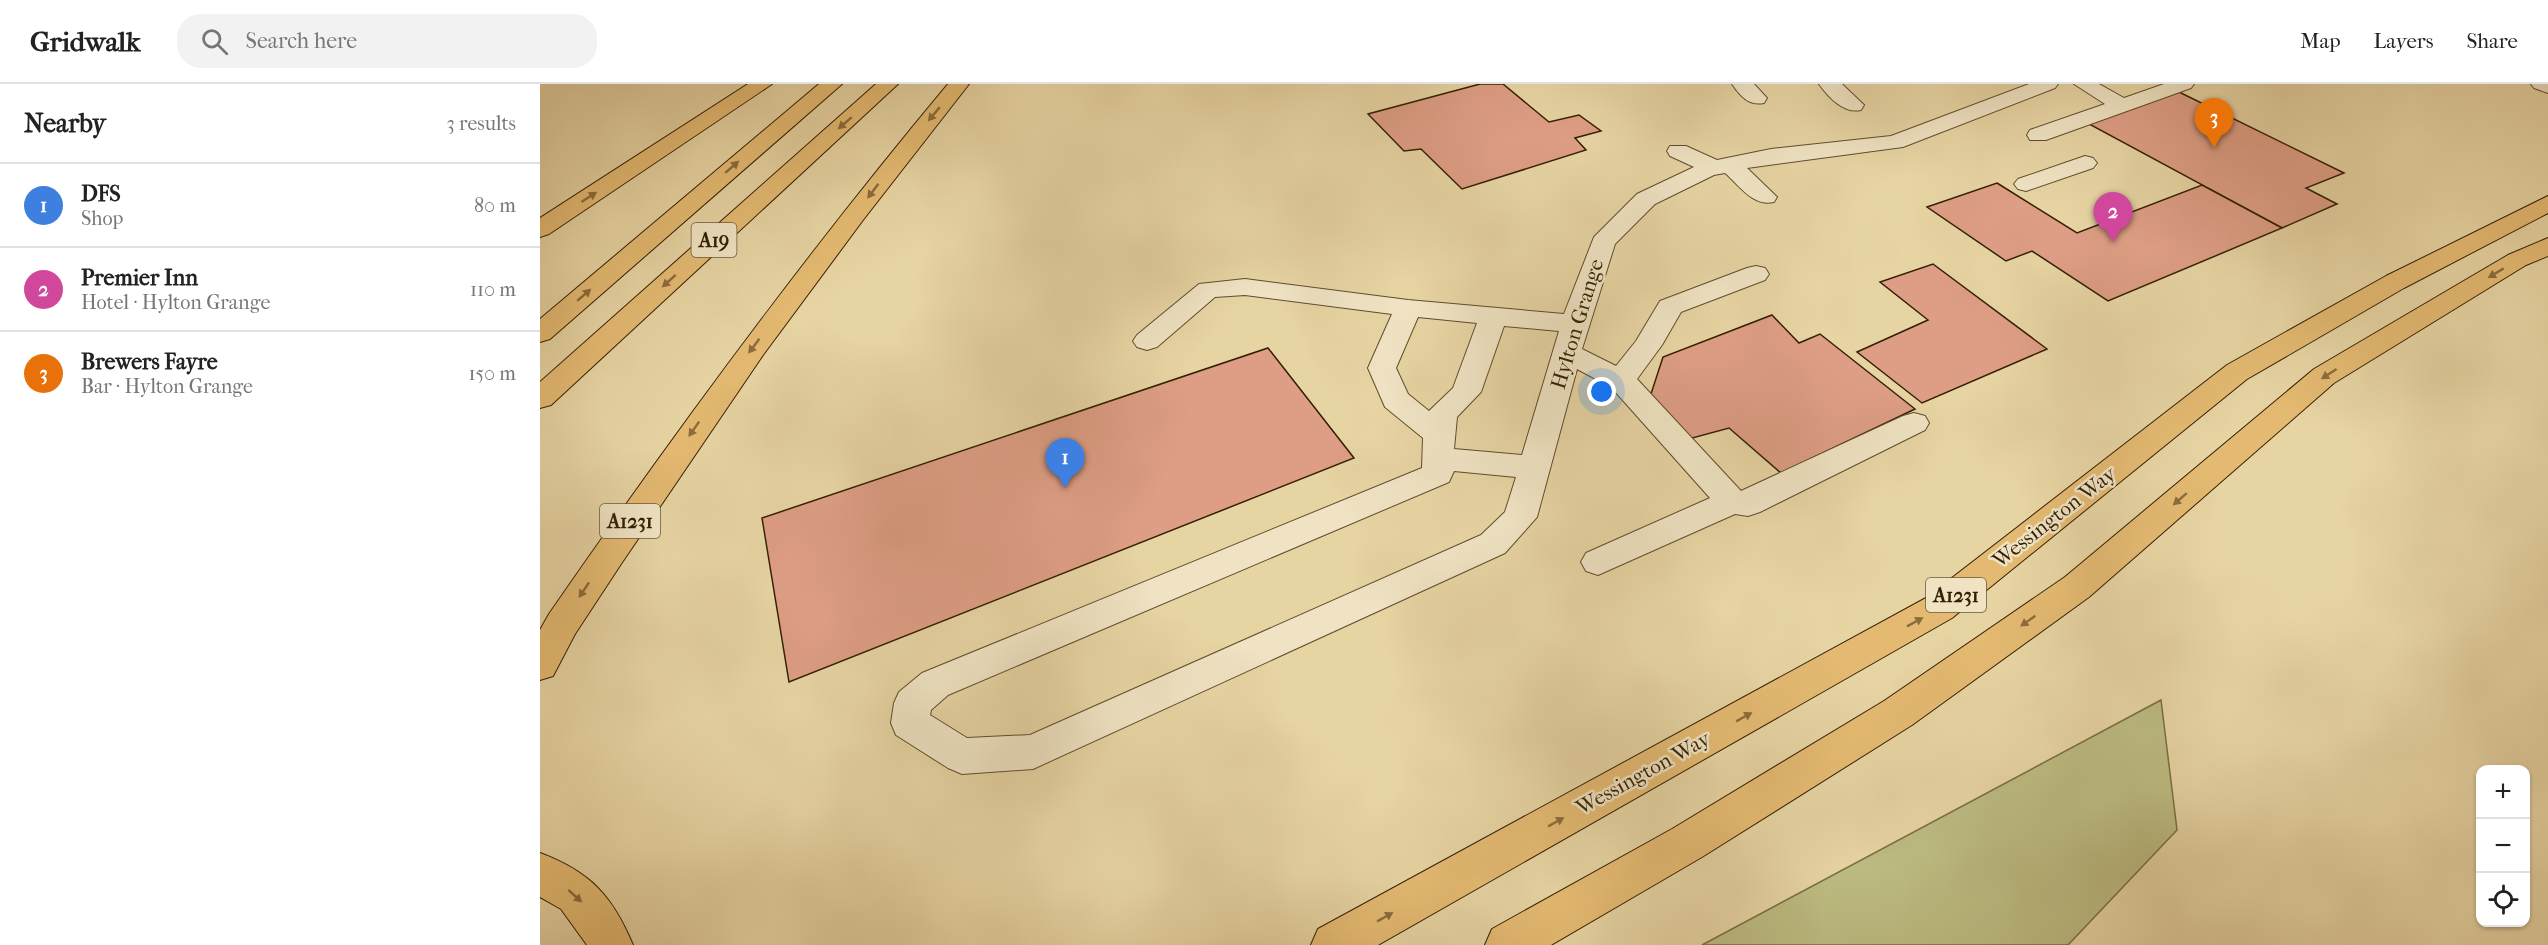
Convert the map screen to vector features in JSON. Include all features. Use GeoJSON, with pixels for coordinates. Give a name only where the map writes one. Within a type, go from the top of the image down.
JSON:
{"type":"FeatureCollection","features":[{"type":"Feature","properties":{"kind":"highway"},"geometry":{"type":"LineString","coordinates":[[540,229],[762,84]]}},
{"type":"Feature","properties":{"kind":"highway","name":"A19"},"geometry":{"type":"LineString","coordinates":[[540,333],[832,84]]}},
{"type":"Feature","properties":{"kind":"highway","name":"A19"},"geometry":{"type":"LineString","coordinates":[[540,398],[888,84]]}},
{"type":"Feature","properties":{"kind":"highway","name":"A1231"},"geometry":{"type":"LineString","coordinates":[[540,665],[569,614],[728,381],[908,145],[959,84]]}},
{"type":"Feature","properties":{"kind":"highway","name":"Wessington Way"},"geometry":{"type":"LineString","coordinates":[[1334,945],[1939,608],[2237,372],[2395,282],[2548,203]]}},
{"type":"Feature","properties":{"kind":"highway"},"geometry":{"type":"LineString","coordinates":[[1508,945],[1687,843],[1898,713],[2078,587],[2324,376],[2517,260],[2548,246]]}},
{"type":"Feature","properties":{"kind":"highway"},"geometry":{"type":"LineString","coordinates":[[540,873],[576,894],[613,939]]}},
{"type":"Feature","properties":{"kind":"street"},"geometry":{"type":"LineString","coordinates":[[1830,84],[1853,105]]}},
{"type":"Feature","properties":{"kind":"street","name":"Hylton Grange"},"geometry":{"type":"LineString","coordinates":[[1438,446],[1438,474],[936,684],[913,703],[910,723],[962,756],[1033,752],[1493,544],[1520,517],[1571,339],[1603,242],[1646,199],[1723,166],[1771,156],[1895,142],[2049,84]]}},
{"type":"Feature","properties":{"kind":"street"},"geometry":{"type":"LineString","coordinates":[[2084,84],[2121,105]]}},
{"type":"Feature","properties":{"kind":"street"},"geometry":{"type":"LineString","coordinates":[[2038,135],[2184,84]]}},
{"type":"Feature","properties":{"kind":"street"},"geometry":{"type":"LineString","coordinates":[[2541,84],[2548,87]]}},
{"type":"Feature","properties":{"kind":"street"},"geometry":{"type":"LineString","coordinates":[[1678,151],[1723,166],[1765,197]]}},
{"type":"Feature","properties":{"kind":"street"},"geometry":{"type":"LineString","coordinates":[[2026,184],[2085,163]]}},
{"type":"Feature","properties":{"kind":"street"},"geometry":{"type":"LineString","coordinates":[[1621,380],[1648,345],[1670,307],[1756,274]]}},
{"type":"Feature","properties":{"kind":"street"},"geometry":{"type":"LineString","coordinates":[[1147,341],[1208,290],[1245,287],[1493,317],[1571,339],[1621,380],[1732,502]]}},
{"type":"Feature","properties":{"kind":"street"},"geometry":{"type":"LineString","coordinates":[[1408,308],[1382,368],[1396,400],[1438,446],[1534,467]]}},
{"type":"Feature","properties":{"kind":"street"},"geometry":{"type":"LineString","coordinates":[[1438,446],[1443,413],[1466,392],[1493,317]]}},
{"type":"Feature","properties":{"kind":"street"},"geometry":{"type":"LineString","coordinates":[[1598,562],[1732,502],[1748,504],[1914,423]]}},
{"type":"Feature","properties":{"kind":"shaded area"},"geometry":{"type":"Polygon","coordinates":[[[2161,700],[2177,830],[2068,945],[1702,945],[2161,700]]]}},
{"type":"Feature","properties":{"kind":"building"},"geometry":{"type":"Polygon","coordinates":[[[1480,84],[1503,84],[1549,122],[1579,115],[1601,131],[1575,138],[1586,150],[1462,189],[1421,149],[1404,151],[1368,114],[1480,84]]]}},
{"type":"Feature","properties":{"kind":"building"},"geometry":{"type":"Polygon","coordinates":[[[2179,92],[2344,173],[2306,188],[2337,204],[2282,228],[2089,124],[2179,92]]]}},
{"type":"Feature","properties":{"kind":"building"},"geometry":{"type":"Polygon","coordinates":[[[1997,183],[2077,233],[2202,185],[2282,228],[2108,301],[2032,251],[2006,261],[1927,207],[1997,183]]]}},
{"type":"Feature","properties":{"kind":"building"},"geometry":{"type":"Polygon","coordinates":[[[1933,264],[2047,349],[1922,403],[1857,352],[1928,320],[1880,282],[1933,264]]]}},
{"type":"Feature","properties":{"kind":"building"},"geometry":{"type":"Polygon","coordinates":[[[1772,315],[1799,343],[1820,334],[1915,409],[1781,473],[1729,428],[1685,440],[1649,400],[1663,357],[1772,315]]]}},
{"type":"Feature","properties":{"kind":"building"},"geometry":{"type":"Polygon","coordinates":[[[1268,348],[1354,458],[789,682],[762,518],[1268,348]]]}},
{"type":"Feature","properties":{"kind":"place","name":"Brewers Fayre"},"geometry":{"type":"Point","coordinates":[2214,148]}},
{"type":"Feature","properties":{"kind":"place","name":"Premier Inn"},"geometry":{"type":"Point","coordinates":[2113,242]}},
{"type":"Feature","properties":{"kind":"place","name":"DFS"},"geometry":{"type":"Point","coordinates":[1065,488]}}]}
